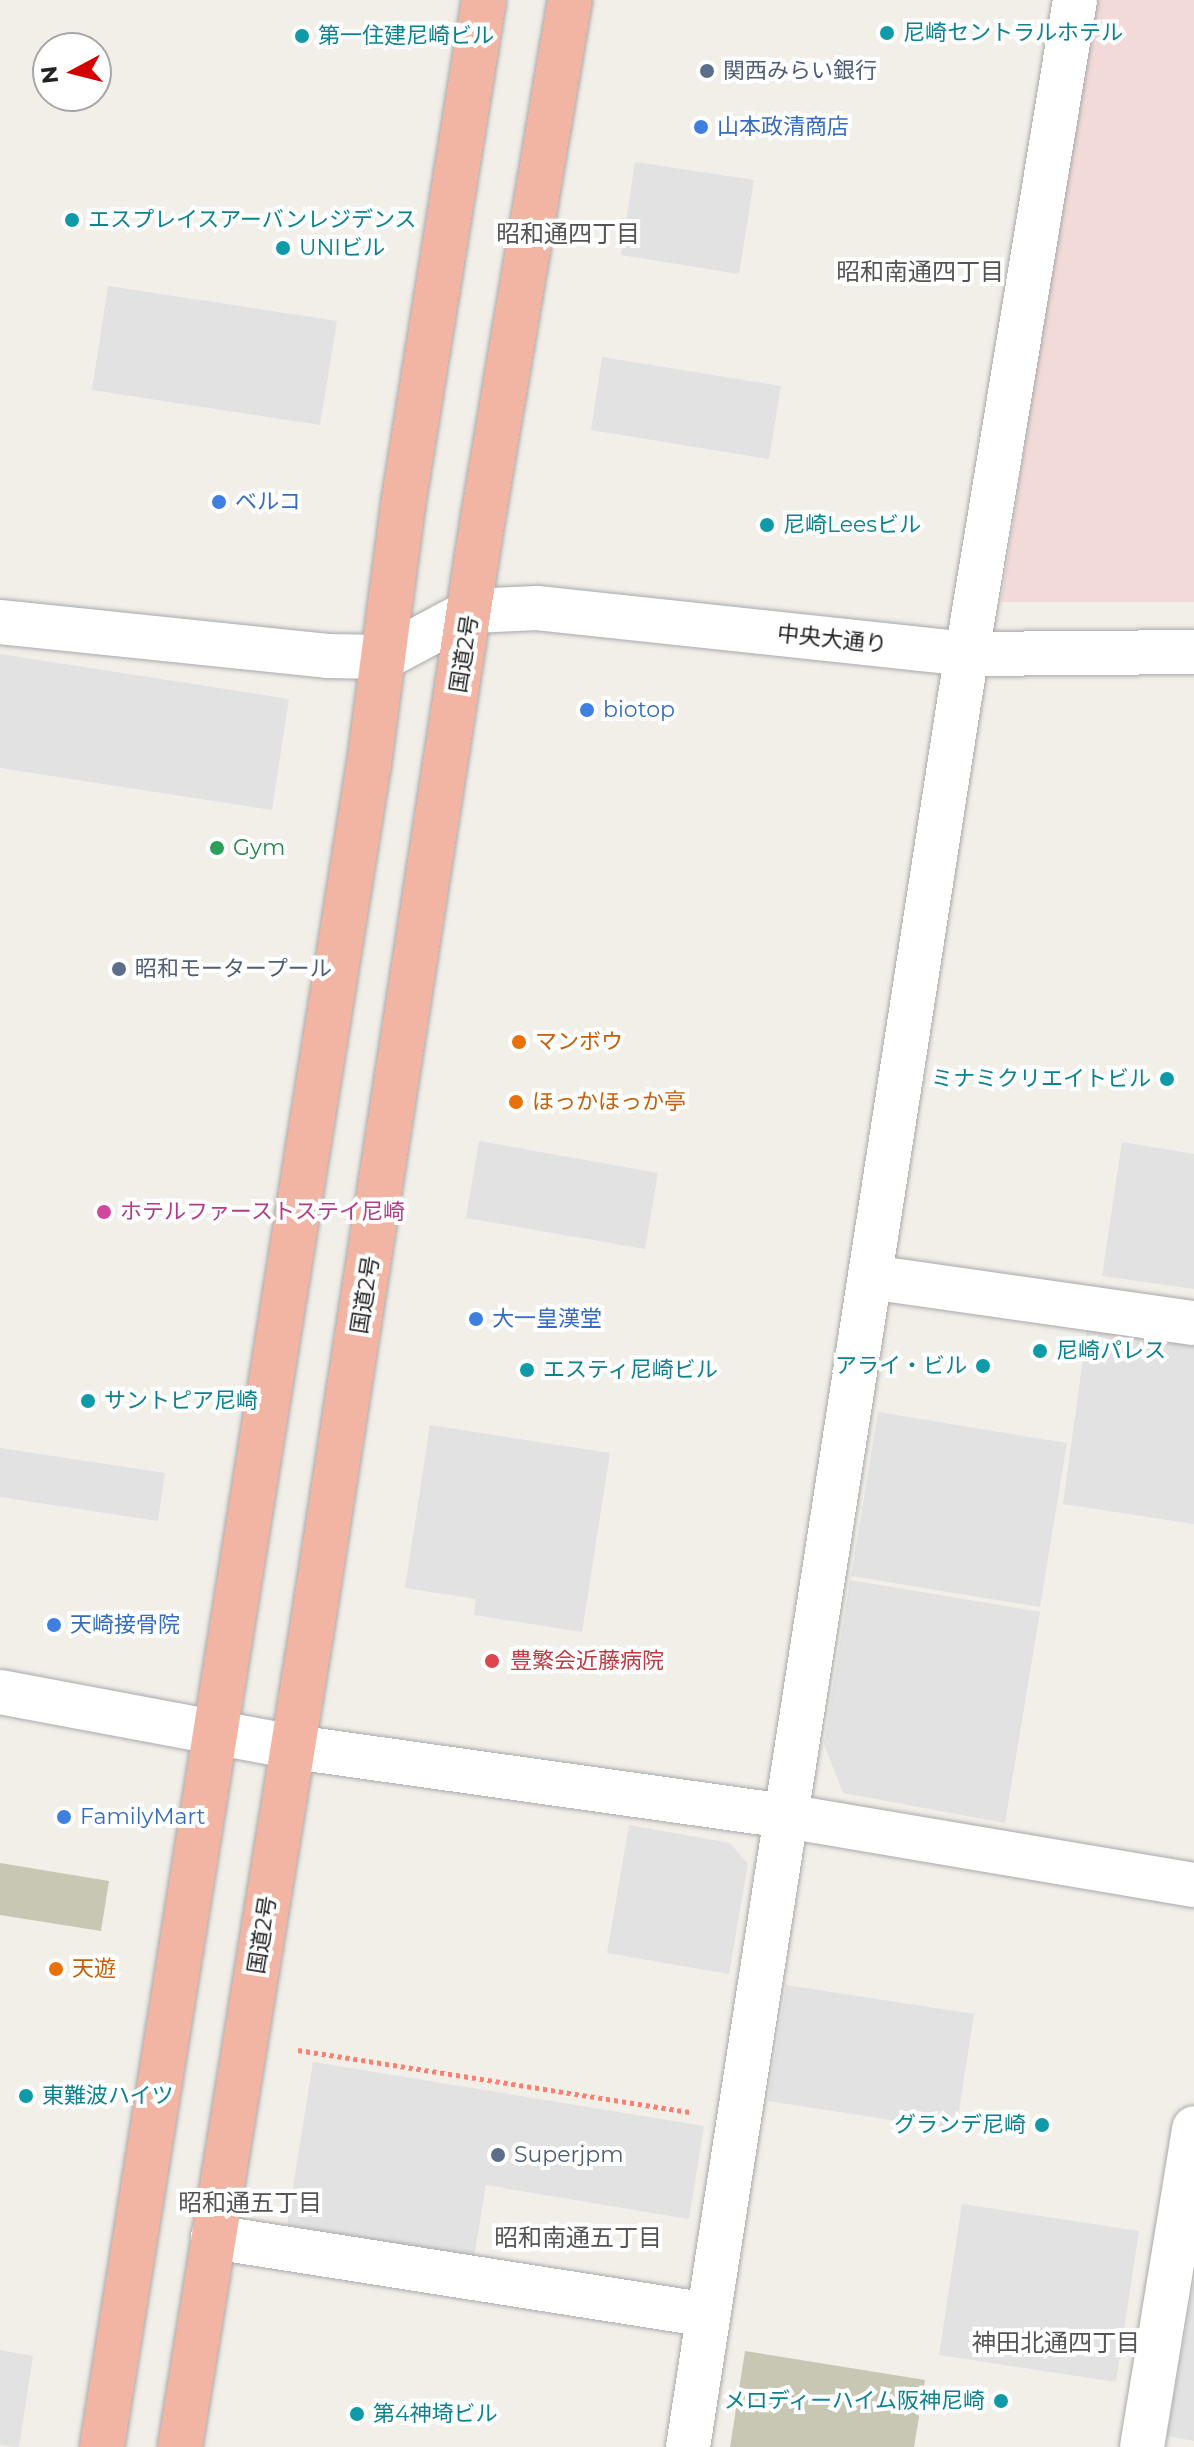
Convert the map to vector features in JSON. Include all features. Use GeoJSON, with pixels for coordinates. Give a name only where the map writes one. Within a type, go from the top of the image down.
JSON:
{"type":"FeatureCollection","features":[{"type":"Feature","properties":{"kind":"highway"},"geometry":{"type":"LineString","coordinates":[[102,2447],[385,657],[403,505],[484,0]]}},
{"type":"Feature","properties":{"kind":"highway","name":"国道2号"},"geometry":{"type":"LineString","coordinates":[[180,2447],[294,1747],[471,611],[570,0]]}},
{"type":"Feature","properties":{"kind":"street"},"geometry":{"type":"LineString","coordinates":[[688,2447],[967,654],[1075,0]]}},
{"type":"Feature","properties":{"kind":"street","name":"中央大通り"},"geometry":{"type":"LineString","coordinates":[[471,611],[537,608],[967,654],[1194,652]]}},
{"type":"Feature","properties":{"kind":"street"},"geometry":{"type":"LineString","coordinates":[[0,622],[327,656],[385,657],[471,611]]}},
{"type":"Feature","properties":{"kind":"street"},"geometry":{"type":"LineString","coordinates":[[870,1277],[1194,1323]]}},
{"type":"Feature","properties":{"kind":"street"},"geometry":{"type":"LineString","coordinates":[[0,1692],[294,1747],[786,1816],[1194,1885]]}},
{"type":"Feature","properties":{"kind":"street"},"geometry":{"type":"LineString","coordinates":[[1142,2447],[1194,2128]]}},
{"type":"Feature","properties":{"kind":"street"},"geometry":{"type":"LineString","coordinates":[[213,2237],[708,2315]]}},
{"type":"Feature","properties":{"kind":"path"},"geometry":{"type":"LineString","coordinates":[[298,2050],[740,2120]]}},
{"type":"Feature","properties":{"kind":"shaded area"},"geometry":{"type":"Polygon","coordinates":[[[1093,0],[1194,0],[1194,602],[1001,602],[1093,0]]]}},
{"type":"Feature","properties":{"kind":"shaded area"},"geometry":{"type":"Polygon","coordinates":[[[635,162],[754,180],[739,274],[621,255],[635,162]]]}},
{"type":"Feature","properties":{"kind":"shaded area"},"geometry":{"type":"Polygon","coordinates":[[[108,286],[337,321],[320,425],[92,390],[108,286]]]}},
{"type":"Feature","properties":{"kind":"shaded area"},"geometry":{"type":"Polygon","coordinates":[[[602,357],[781,386],[769,459],[591,430],[602,357]]]}},
{"type":"Feature","properties":{"kind":"shaded area"},"geometry":{"type":"Polygon","coordinates":[[[0,654],[289,699],[272,810],[0,768],[0,654]]]}},
{"type":"Feature","properties":{"kind":"shaded area"},"geometry":{"type":"Polygon","coordinates":[[[479,1141],[658,1173],[645,1249],[466,1218],[479,1141]]]}},
{"type":"Feature","properties":{"kind":"shaded area"},"geometry":{"type":"Polygon","coordinates":[[[1122,1142],[1194,1154],[1194,1289],[1102,1276],[1122,1142]]]}},
{"type":"Feature","properties":{"kind":"shaded area"},"geometry":{"type":"Polygon","coordinates":[[[1087,1329],[1194,1344],[1194,1524],[1063,1504],[1087,1329]]]}},
{"type":"Feature","properties":{"kind":"shaded area"},"geometry":{"type":"Polygon","coordinates":[[[878,1412],[1067,1443],[1040,1607],[851,1576],[878,1412]]]}},
{"type":"Feature","properties":{"kind":"shaded area"},"geometry":{"type":"Polygon","coordinates":[[[430,1425],[610,1453],[582,1632],[474,1615],[476,1599],[405,1588],[430,1425]]]}},
{"type":"Feature","properties":{"kind":"shaded area"},"geometry":{"type":"Polygon","coordinates":[[[0,1448],[165,1473],[158,1521],[0,1497],[0,1448]]]}},
{"type":"Feature","properties":{"kind":"shaded area"},"geometry":{"type":"Polygon","coordinates":[[[850,1580],[1040,1612],[1005,1823],[843,1793],[824,1744],[850,1580]]]}},
{"type":"Feature","properties":{"kind":"shaded area"},"geometry":{"type":"Polygon","coordinates":[[[629,1825],[730,1843],[748,1864],[729,1974],[607,1953],[629,1825]]]}},
{"type":"Feature","properties":{"kind":"shaded area"},"geometry":{"type":"Polygon","coordinates":[[[0,1863],[109,1881],[101,1931],[0,1915],[0,1863]]]}},
{"type":"Feature","properties":{"kind":"shaded area"},"geometry":{"type":"Polygon","coordinates":[[[786,1985],[974,2014],[956,2130],[768,2101],[786,1985]]]}},
{"type":"Feature","properties":{"kind":"shaded area","name":"Superjpm"},"geometry":{"type":"Polygon","coordinates":[[[313,2062],[704,2126],[689,2219],[486,2185],[474,2257],[287,2225],[313,2062]]]}},
{"type":"Feature","properties":{"kind":"shaded area"},"geometry":{"type":"Polygon","coordinates":[[[962,2204],[1139,2231],[1116,2382],[939,2355],[962,2204]]]}},
{"type":"Feature","properties":{"kind":"shaded area"},"geometry":{"type":"Polygon","coordinates":[[[1194,2281],[1194,2441],[1167,2436],[1194,2281]]]}},
{"type":"Feature","properties":{"kind":"shaded area"},"geometry":{"type":"Polygon","coordinates":[[[0,2350],[33,2356],[19,2447],[0,2445],[0,2350]]]}},
{"type":"Feature","properties":{"kind":"shaded area"},"geometry":{"type":"Polygon","coordinates":[[[745,2351],[925,2380],[914,2447],[730,2447],[745,2351]]]}},
{"type":"Feature","properties":{"kind":"place","name":"尼崎セントラルホテル"},"geometry":{"type":"Point","coordinates":[887,33]}},
{"type":"Feature","properties":{"kind":"place","name":"第一住建尼崎ビル"},"geometry":{"type":"Point","coordinates":[302,36]}},
{"type":"Feature","properties":{"kind":"place","name":"関西みらい銀行"},"geometry":{"type":"Point","coordinates":[707,71]}},
{"type":"Feature","properties":{"kind":"place","name":"山本政清商店"},"geometry":{"type":"Point","coordinates":[701,127]}},
{"type":"Feature","properties":{"kind":"place","name":"エスプレイスアーバンレジデンス"},"geometry":{"type":"Point","coordinates":[72,220]}},
{"type":"Feature","properties":{"kind":"place","name":"UNIビル"},"geometry":{"type":"Point","coordinates":[283,248]}},
{"type":"Feature","properties":{"kind":"place","name":"ベルコ"},"geometry":{"type":"Point","coordinates":[219,502]}},
{"type":"Feature","properties":{"kind":"place","name":"尼崎Leesビル"},"geometry":{"type":"Point","coordinates":[767,525]}},
{"type":"Feature","properties":{"kind":"place","name":"biotop"},"geometry":{"type":"Point","coordinates":[587,710]}},
{"type":"Feature","properties":{"kind":"place","name":"Gym"},"geometry":{"type":"Point","coordinates":[217,848]}},
{"type":"Feature","properties":{"kind":"place","name":"昭和モータープール"},"geometry":{"type":"Point","coordinates":[119,969]}},
{"type":"Feature","properties":{"kind":"place","name":"マンボウ"},"geometry":{"type":"Point","coordinates":[519,1042]}},
{"type":"Feature","properties":{"kind":"place","name":"ミナミクリエイトビル"},"geometry":{"type":"Point","coordinates":[1167,1079]}},
{"type":"Feature","properties":{"kind":"place","name":"ほっかほっか亭"},"geometry":{"type":"Point","coordinates":[516,1102]}},
{"type":"Feature","properties":{"kind":"place","name":"ホテルファーストステイ尼崎"},"geometry":{"type":"Point","coordinates":[104,1212]}},
{"type":"Feature","properties":{"kind":"place","name":"大一皇漢堂"},"geometry":{"type":"Point","coordinates":[476,1319]}},
{"type":"Feature","properties":{"kind":"place","name":"尼崎パレス"},"geometry":{"type":"Point","coordinates":[1040,1351]}},
{"type":"Feature","properties":{"kind":"place","name":"アライ・ビル"},"geometry":{"type":"Point","coordinates":[983,1366]}},
{"type":"Feature","properties":{"kind":"place","name":"エスティ尼崎ビル"},"geometry":{"type":"Point","coordinates":[527,1370]}},
{"type":"Feature","properties":{"kind":"place","name":"サントピア尼崎"},"geometry":{"type":"Point","coordinates":[88,1401]}},
{"type":"Feature","properties":{"kind":"place","name":"天崎接骨院"},"geometry":{"type":"Point","coordinates":[54,1625]}},
{"type":"Feature","properties":{"kind":"place","name":"豊繁会近藤病院"},"geometry":{"type":"Point","coordinates":[492,1661]}},
{"type":"Feature","properties":{"kind":"place","name":"FamilyMart"},"geometry":{"type":"Point","coordinates":[64,1817]}},
{"type":"Feature","properties":{"kind":"place","name":"天遊"},"geometry":{"type":"Point","coordinates":[56,1969]}},
{"type":"Feature","properties":{"kind":"place","name":"東難波ハイツ"},"geometry":{"type":"Point","coordinates":[26,2096]}},
{"type":"Feature","properties":{"kind":"place","name":"グランデ尼崎"},"geometry":{"type":"Point","coordinates":[1042,2125]}},
{"type":"Feature","properties":{"kind":"place","name":"Superjpm"},"geometry":{"type":"Point","coordinates":[498,2155]}},
{"type":"Feature","properties":{"kind":"place","name":"メロディーハイム阪神尼崎"},"geometry":{"type":"Point","coordinates":[1001,2401]}},
{"type":"Feature","properties":{"kind":"place","name":"第4神埼ビル"},"geometry":{"type":"Point","coordinates":[357,2414]}},
{"type":"Feature","properties":{"kind":"district","name":"昭和通四丁目"},"geometry":{"type":"Point","coordinates":[568,234]}},
{"type":"Feature","properties":{"kind":"district","name":"昭和南通四丁目"},"geometry":{"type":"Point","coordinates":[920,272]}},
{"type":"Feature","properties":{"kind":"district","name":"昭和通五丁目"},"geometry":{"type":"Point","coordinates":[250,2203]}},
{"type":"Feature","properties":{"kind":"district","name":"昭和南通五丁目"},"geometry":{"type":"Point","coordinates":[578,2238]}},
{"type":"Feature","properties":{"kind":"district","name":"神田北通四丁目"},"geometry":{"type":"Point","coordinates":[1056,2343]}}]}
